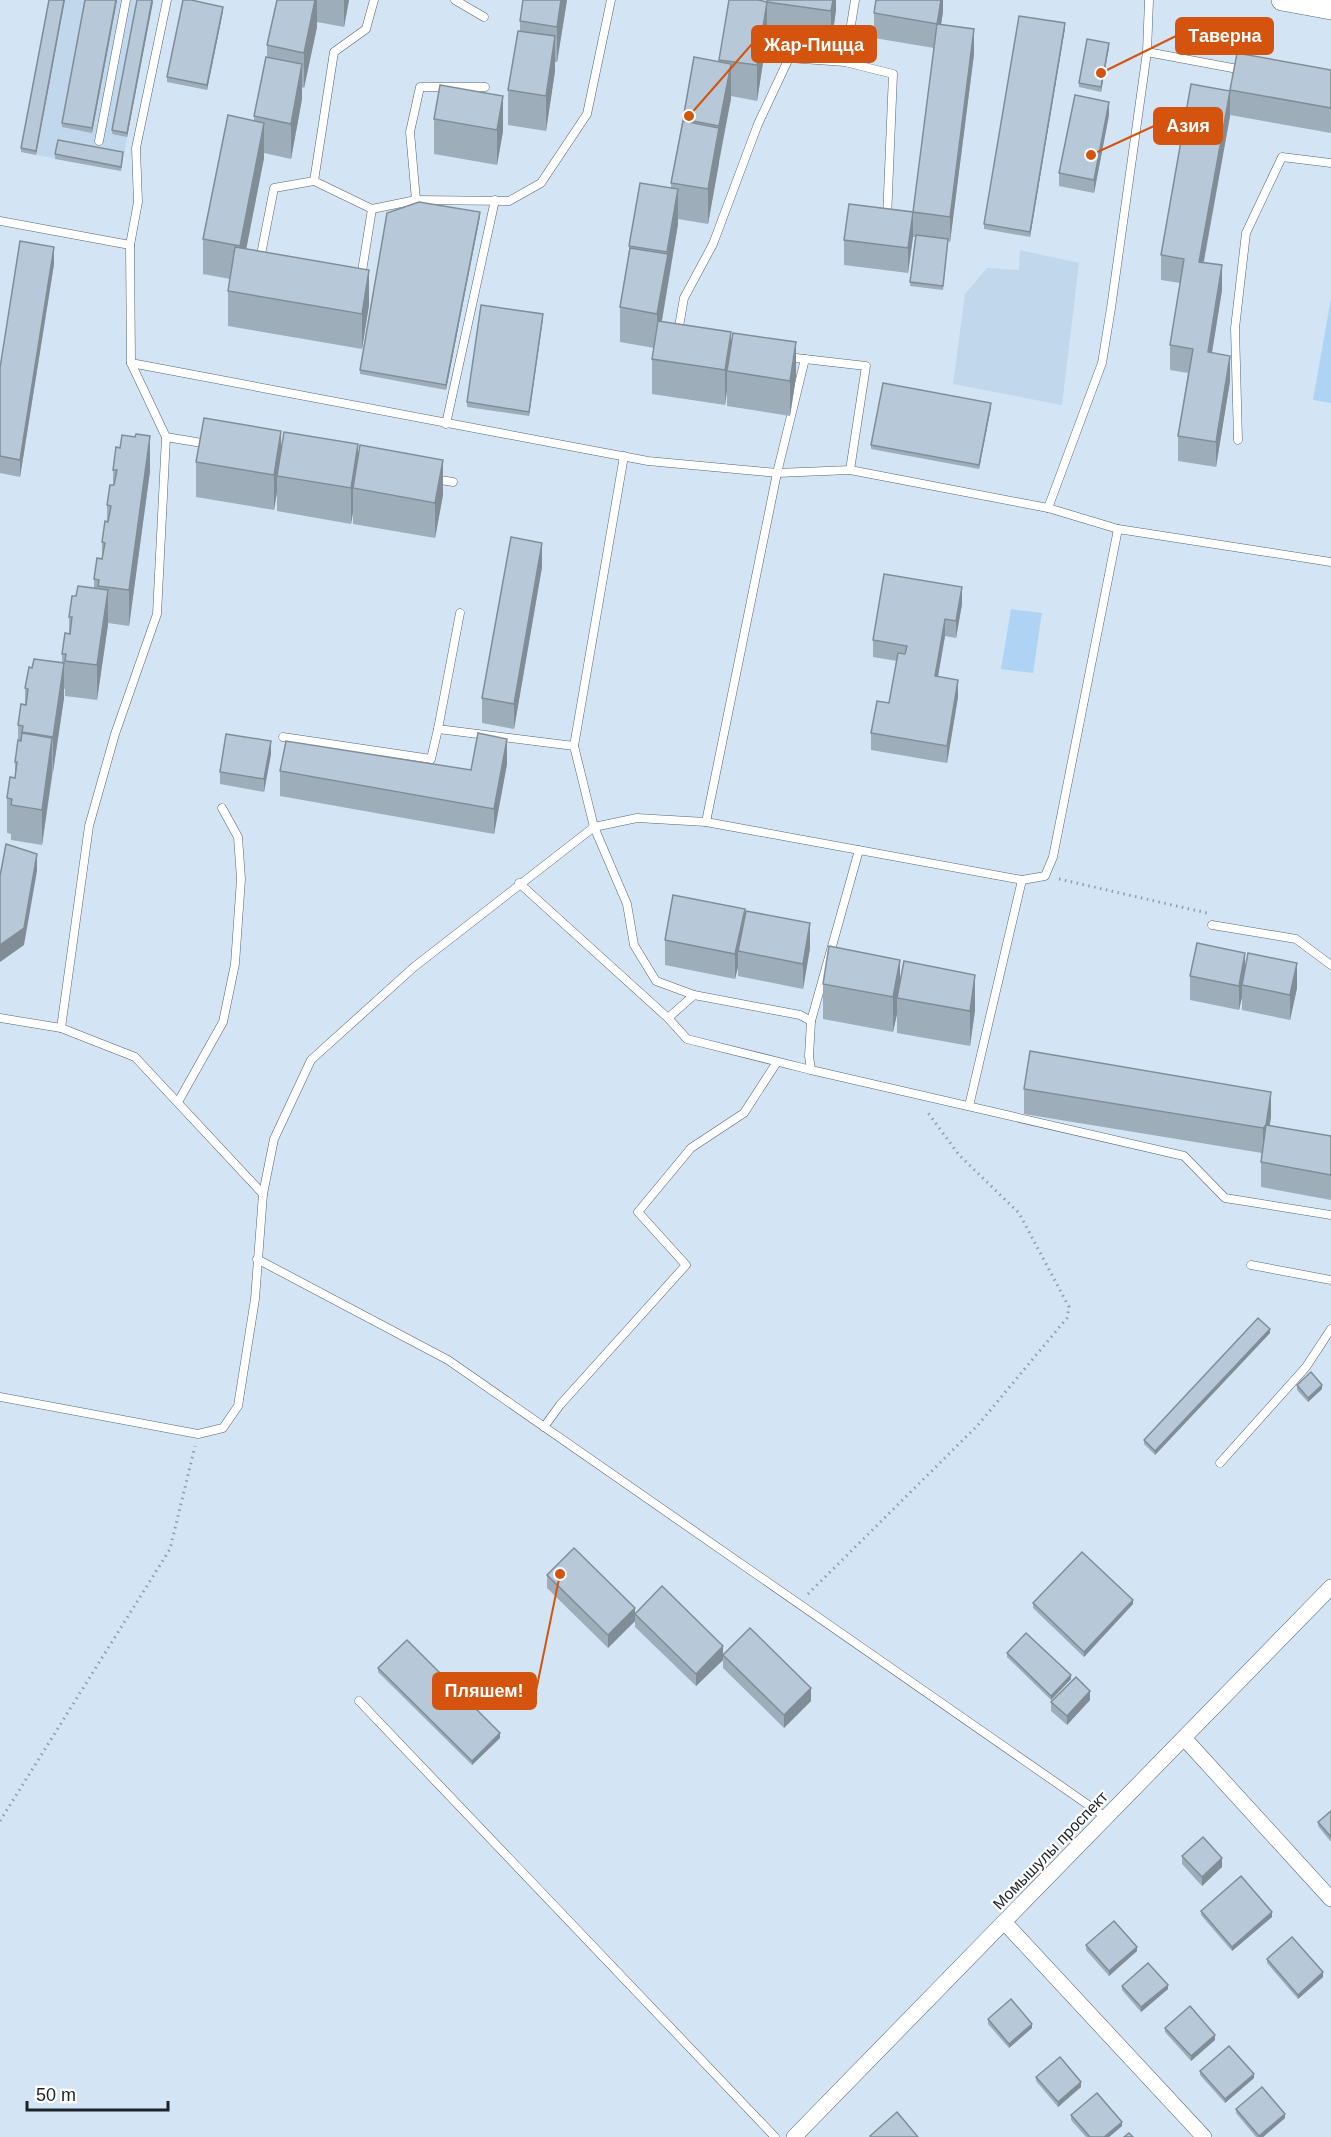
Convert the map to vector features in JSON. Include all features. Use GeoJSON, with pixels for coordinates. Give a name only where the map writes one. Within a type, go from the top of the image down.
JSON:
{"type":"FeatureCollection","features":[{"type":"Feature","properties":{"kind":"street"},"geometry":{"type":"LineString","coordinates":[[1282,0],[1331,9]]}},
{"type":"Feature","properties":{"kind":"street","name":"Момышулы проспект"},"geometry":{"type":"LineString","coordinates":[[794,2137],[1331,1587]]}},
{"type":"Feature","properties":{"kind":"street"},"geometry":{"type":"LineString","coordinates":[[1184,1738],[1331,1899]]}},
{"type":"Feature","properties":{"kind":"street"},"geometry":{"type":"LineString","coordinates":[[1005,1923],[1203,2137]]}},
{"type":"Feature","properties":{"kind":"lane"},"geometry":{"type":"LineString","coordinates":[[99,141],[126,0]]}},
{"type":"Feature","properties":{"kind":"lane"},"geometry":{"type":"LineString","coordinates":[[61,1028],[89,826],[115,734],[157,614],[166,437],[131,363],[130,245],[138,202],[136,148],[167,0]]}},
{"type":"Feature","properties":{"kind":"lane"},"geometry":{"type":"LineString","coordinates":[[314,181],[334,52],[366,29],[374,0]]}},
{"type":"Feature","properties":{"kind":"lane"},"geometry":{"type":"LineString","coordinates":[[455,0],[484,17]]}},
{"type":"Feature","properties":{"kind":"lane"},"geometry":{"type":"LineString","coordinates":[[372,209],[358,296],[257,275],[274,188],[314,181],[372,209],[416,200],[509,201],[541,183],[587,114],[611,0]]}},
{"type":"Feature","properties":{"kind":"lane"},"geometry":{"type":"LineString","coordinates":[[845,62],[855,0]]}},
{"type":"Feature","properties":{"kind":"lane"},"geometry":{"type":"LineString","coordinates":[[1048,508],[1102,363],[1147,52],[1149,0]]}},
{"type":"Feature","properties":{"kind":"lane"},"geometry":{"type":"LineString","coordinates":[[1147,52],[1251,72]]}},
{"type":"Feature","properties":{"kind":"lane"},"geometry":{"type":"LineString","coordinates":[[676,344],[684,298],[713,244],[758,124],[789,58],[845,62],[893,74],[886,226]]}},
{"type":"Feature","properties":{"kind":"lane"},"geometry":{"type":"LineString","coordinates":[[416,200],[410,132],[420,87],[485,87]]}},
{"type":"Feature","properties":{"kind":"lane"},"geometry":{"type":"LineString","coordinates":[[1238,440],[1235,328],[1246,233],[1282,157],[1331,163]]}},
{"type":"Feature","properties":{"kind":"lane"},"geometry":{"type":"LineString","coordinates":[[446,424],[495,200]]}},
{"type":"Feature","properties":{"kind":"lane"},"geometry":{"type":"LineString","coordinates":[[0,221],[130,245]]}},
{"type":"Feature","properties":{"kind":"lane"},"geometry":{"type":"LineString","coordinates":[[781,356],[866,366],[850,470]]}},
{"type":"Feature","properties":{"kind":"lane"},"geometry":{"type":"LineString","coordinates":[[706,822],[777,473],[805,359]]}},
{"type":"Feature","properties":{"kind":"lane"},"geometry":{"type":"LineString","coordinates":[[131,363],[648,461],[777,473],[850,470],[1048,508],[1118,529],[1331,562]]}},
{"type":"Feature","properties":{"kind":"lane"},"geometry":{"type":"LineString","coordinates":[[166,437],[212,445]]}},
{"type":"Feature","properties":{"kind":"lane"},"geometry":{"type":"LineString","coordinates":[[624,456],[574,746],[594,827],[627,904],[634,945],[656,981],[694,995],[800,1015],[811,1021]]}},
{"type":"Feature","properties":{"kind":"lane"},"geometry":{"type":"LineString","coordinates":[[430,479],[453,482]]}},
{"type":"Feature","properties":{"kind":"lane"},"geometry":{"type":"LineString","coordinates":[[0,1397],[198,1434],[224,1428],[238,1406],[255,1299],[263,1194],[273,1139],[311,1060],[414,967],[519,883],[594,827],[637,818],[706,822],[1022,880],[1045,876],[1053,857],[1118,529]]}},
{"type":"Feature","properties":{"kind":"lane"},"geometry":{"type":"LineString","coordinates":[[283,737],[431,759],[460,613]]}},
{"type":"Feature","properties":{"kind":"lane"},"geometry":{"type":"LineString","coordinates":[[438,729],[574,746]]}},
{"type":"Feature","properties":{"kind":"lane"},"geometry":{"type":"LineString","coordinates":[[178,1102],[223,1022],[235,964],[241,879],[238,837],[222,808]]}},
{"type":"Feature","properties":{"kind":"lane"},"geometry":{"type":"LineString","coordinates":[[811,1070],[809,1056],[811,1021],[859,850]]}},
{"type":"Feature","properties":{"kind":"lane"},"geometry":{"type":"LineString","coordinates":[[969,1106],[1022,880]]}},
{"type":"Feature","properties":{"kind":"lane"},"geometry":{"type":"LineString","coordinates":[[519,883],[668,1018],[687,1039],[1184,1156],[1225,1198],[1331,1215]]}},
{"type":"Feature","properties":{"kind":"lane"},"geometry":{"type":"LineString","coordinates":[[1212,925],[1296,939],[1331,965]]}},
{"type":"Feature","properties":{"kind":"lane"},"geometry":{"type":"LineString","coordinates":[[668,1018],[694,995]]}},
{"type":"Feature","properties":{"kind":"lane"},"geometry":{"type":"LineString","coordinates":[[0,1018],[61,1028],[135,1057],[263,1194]]}},
{"type":"Feature","properties":{"kind":"lane"},"geometry":{"type":"LineString","coordinates":[[544,1427],[560,1405],[686,1265],[638,1212],[691,1148],[744,1113],[777,1062]]}},
{"type":"Feature","properties":{"kind":"lane"},"geometry":{"type":"LineString","coordinates":[[257,1259],[448,1360],[1107,1818]]}},
{"type":"Feature","properties":{"kind":"lane"},"geometry":{"type":"LineString","coordinates":[[1251,1265],[1331,1280]]}},
{"type":"Feature","properties":{"kind":"lane"},"geometry":{"type":"LineString","coordinates":[[1220,1463],[1306,1366],[1331,1329]]}},
{"type":"Feature","properties":{"kind":"lane"},"geometry":{"type":"LineString","coordinates":[[359,1701],[775,2137]]}},
{"type":"Feature","properties":{"kind":"path"},"geometry":{"type":"LineString","coordinates":[[1045,876],[1199,910],[1209,914],[1212,925]]}},
{"type":"Feature","properties":{"kind":"path"},"geometry":{"type":"LineString","coordinates":[[798,1604],[978,1425],[1066,1318],[1069,1307],[1018,1213],[959,1155],[914,1093]]}},
{"type":"Feature","properties":{"kind":"path"},"geometry":{"type":"LineString","coordinates":[[0,1821],[170,1549],[198,1434]]}},
{"type":"Feature","properties":{"kind":"shaded area"},"geometry":{"type":"Polygon","coordinates":[[[50,0],[153,0],[121,171],[21,152],[50,0]]]}},
{"type":"Feature","properties":{"kind":"shaded area"},"geometry":{"type":"Polygon","coordinates":[[[1020,250],[1079,263],[1062,405],[953,384],[965,294],[987,268],[1019,270],[1020,250]]]}},
{"type":"Feature","properties":{"kind":"shaded area"},"geometry":{"type":"Polygon","coordinates":[[[1331,298],[1331,403],[1313,400],[1331,298]]]}},
{"type":"Feature","properties":{"kind":"shaded area"},"geometry":{"type":"Polygon","coordinates":[[[1011,609],[1042,613],[1033,673],[1001,669],[1011,609]]]}},
{"type":"Feature","properties":{"kind":"building"},"geometry":{"type":"Polygon","coordinates":[[[49,0],[64,0],[36,151],[21,148],[49,0]]]}},
{"type":"Feature","properties":{"kind":"building"},"geometry":{"type":"Polygon","coordinates":[[[85,0],[116,0],[92,128],[62,123],[85,0]]]}},
{"type":"Feature","properties":{"kind":"building"},"geometry":{"type":"Polygon","coordinates":[[[137,0],[152,0],[127,133],[112,130],[137,0]]]}},
{"type":"Feature","properties":{"kind":"building"},"geometry":{"type":"Polygon","coordinates":[[[183,0],[223,7],[207,85],[167,77],[183,0]]]}},
{"type":"Feature","properties":{"kind":"building"},"geometry":{"type":"Polygon","coordinates":[[[277,0],[315,0],[304,53],[267,45],[277,0]]]}},
{"type":"Feature","properties":{"kind":"building"},"geometry":{"type":"Polygon","coordinates":[[[523,0],[561,0],[557,27],[520,21],[523,0]]]}},
{"type":"Feature","properties":{"kind":"building"},"geometry":{"type":"Polygon","coordinates":[[[729,0],[767,2],[757,65],[719,60],[729,0]]]}},
{"type":"Feature","properties":{"kind":"building"},"geometry":{"type":"Polygon","coordinates":[[[767,0],[833,0],[831,11],[767,2],[767,0]]]}},
{"type":"Feature","properties":{"kind":"building"},"geometry":{"type":"Polygon","coordinates":[[[876,0],[941,0],[937,24],[874,13],[876,0]]]}},
{"type":"Feature","properties":{"kind":"building"},"geometry":{"type":"Polygon","coordinates":[[[1019,16],[1065,23],[1030,232],[984,224],[1019,16]]]}},
{"type":"Feature","properties":{"kind":"building"},"geometry":{"type":"Polygon","coordinates":[[[937,24],[974,29],[950,217],[913,212],[937,24]]]}},
{"type":"Feature","properties":{"kind":"building"},"geometry":{"type":"Polygon","coordinates":[[[518,31],[555,36],[546,96],[508,90],[518,31]]]}},
{"type":"Feature","properties":{"kind":"building"},"geometry":{"type":"Polygon","coordinates":[[[1087,39],[1109,43],[1101,87],[1079,83],[1087,39]]]}},
{"type":"Feature","properties":{"kind":"building"},"geometry":{"type":"Polygon","coordinates":[[[1237,53],[1331,70],[1331,108],[1230,90],[1237,53]]]}},
{"type":"Feature","properties":{"kind":"building"},"geometry":{"type":"Polygon","coordinates":[[[266,57],[302,64],[291,124],[254,116],[266,57]]]}},
{"type":"Feature","properties":{"kind":"building"},"geometry":{"type":"Polygon","coordinates":[[[694,57],[731,64],[719,126],[683,119],[694,57]]]}},
{"type":"Feature","properties":{"kind":"building"},"geometry":{"type":"Polygon","coordinates":[[[1191,84],[1230,91],[1199,262],[1222,265],[1208,352],[1230,356],[1216,442],[1178,436],[1193,349],[1170,345],[1184,259],[1161,255],[1191,84]]]}},
{"type":"Feature","properties":{"kind":"building"},"geometry":{"type":"Polygon","coordinates":[[[440,85],[503,96],[497,130],[434,119],[440,85]]]}},
{"type":"Feature","properties":{"kind":"building"},"geometry":{"type":"Polygon","coordinates":[[[1075,95],[1109,102],[1094,180],[1059,173],[1075,95]]]}},
{"type":"Feature","properties":{"kind":"building"},"geometry":{"type":"Polygon","coordinates":[[[228,115],[264,123],[240,246],[203,239],[228,115]]]}},
{"type":"Feature","properties":{"kind":"building"},"geometry":{"type":"Polygon","coordinates":[[[683,121],[719,128],[708,189],[671,183],[683,121]]]}},
{"type":"Feature","properties":{"kind":"building"},"geometry":{"type":"Polygon","coordinates":[[[58,140],[123,152],[121,167],[55,154],[58,140]]]}},
{"type":"Feature","properties":{"kind":"building"},"geometry":{"type":"Polygon","coordinates":[[[640,183],[678,189],[667,252],[629,246],[640,183]]]}},
{"type":"Feature","properties":{"kind":"building"},"geometry":{"type":"Polygon","coordinates":[[[419,202],[480,212],[446,385],[360,370],[387,213],[419,202]]]}},
{"type":"Feature","properties":{"kind":"building"},"geometry":{"type":"Polygon","coordinates":[[[849,204],[913,212],[908,248],[844,240],[849,204]]]}},
{"type":"Feature","properties":{"kind":"building"},"geometry":{"type":"Polygon","coordinates":[[[916,235],[948,239],[943,286],[910,282],[916,235]]]}},
{"type":"Feature","properties":{"kind":"building"},"geometry":{"type":"Polygon","coordinates":[[[20,241],[54,247],[20,460],[0,456],[0,368],[20,241]]]}},
{"type":"Feature","properties":{"kind":"building"},"geometry":{"type":"Polygon","coordinates":[[[235,247],[369,270],[362,314],[228,291],[235,247]]]}},
{"type":"Feature","properties":{"kind":"building"},"geometry":{"type":"Polygon","coordinates":[[[630,248],[668,254],[657,314],[620,307],[630,248]]]}},
{"type":"Feature","properties":{"kind":"building"},"geometry":{"type":"Polygon","coordinates":[[[481,305],[543,314],[529,412],[467,402],[481,305]]]}},
{"type":"Feature","properties":{"kind":"building"},"geometry":{"type":"Polygon","coordinates":[[[658,321],[731,332],[725,370],[652,359],[658,321]]]}},
{"type":"Feature","properties":{"kind":"building"},"geometry":{"type":"Polygon","coordinates":[[[733,333],[796,342],[790,381],[727,371],[733,333]]]}},
{"type":"Feature","properties":{"kind":"building"},"geometry":{"type":"Polygon","coordinates":[[[883,383],[991,403],[979,465],[871,445],[883,383]]]}},
{"type":"Feature","properties":{"kind":"building"},"geometry":{"type":"Polygon","coordinates":[[[204,418],[281,431],[274,475],[196,462],[204,418]]]}},
{"type":"Feature","properties":{"kind":"building"},"geometry":{"type":"Polygon","coordinates":[[[284,432],[358,444],[351,488],[277,476],[284,432]]]}},
{"type":"Feature","properties":{"kind":"building"},"geometry":{"type":"Polygon","coordinates":[[[136,434],[150,436],[129,590],[98,586],[99,580],[94,579],[97,558],[102,559],[105,543],[102,542],[105,521],[108,522],[111,506],[107,505],[110,485],[114,485],[117,470],[113,470],[116,447],[120,448],[122,435],[135,437],[136,434]]]}},
{"type":"Feature","properties":{"kind":"building"},"geometry":{"type":"Polygon","coordinates":[[[360,445],[443,460],[435,503],[353,488],[360,445]]]}},
{"type":"Feature","properties":{"kind":"building"},"geometry":{"type":"Polygon","coordinates":[[[511,537],[542,543],[514,704],[482,698],[511,537]]]}},
{"type":"Feature","properties":{"kind":"building"},"geometry":{"type":"Polygon","coordinates":[[[884,574],[962,587],[956,621],[945,619],[935,676],[958,680],[947,746],[871,733],[877,701],[889,703],[898,653],[905,654],[907,646],[873,640],[884,574]]]}},
{"type":"Feature","properties":{"kind":"building"},"geometry":{"type":"Polygon","coordinates":[[[78,586],[108,590],[97,665],[65,661],[66,654],[62,654],[65,633],[70,634],[72,617],[69,617],[72,596],[76,596],[78,586]]]}},
{"type":"Feature","properties":{"kind":"building"},"geometry":{"type":"Polygon","coordinates":[[[34,659],[64,663],[53,737],[22,732],[23,726],[18,725],[21,704],[26,705],[28,689],[25,688],[29,667],[32,668],[34,659]]]}},
{"type":"Feature","properties":{"kind":"building"},"geometry":{"type":"Polygon","coordinates":[[[22,733],[52,738],[42,810],[11,805],[12,799],[7,798],[10,777],[15,778],[18,740],[21,741],[22,733]]]}},
{"type":"Feature","properties":{"kind":"building"},"geometry":{"type":"Polygon","coordinates":[[[478,733],[507,739],[494,809],[280,771],[286,741],[471,770],[478,733]]]}},
{"type":"Feature","properties":{"kind":"building"},"geometry":{"type":"Polygon","coordinates":[[[226,734],[271,741],[264,779],[220,772],[226,734]]]}},
{"type":"Feature","properties":{"kind":"building"},"geometry":{"type":"Polygon","coordinates":[[[6,844],[37,854],[24,928],[0,945],[0,876],[6,844]]]}},
{"type":"Feature","properties":{"kind":"building"},"geometry":{"type":"Polygon","coordinates":[[[673,895],[745,909],[735,954],[665,940],[673,895]]]}},
{"type":"Feature","properties":{"kind":"building"},"geometry":{"type":"Polygon","coordinates":[[[746,911],[810,923],[803,964],[738,951],[746,911]]]}},
{"type":"Feature","properties":{"kind":"building"},"geometry":{"type":"Polygon","coordinates":[[[1197,943],[1245,953],[1239,986],[1190,976],[1197,943]]]}},
{"type":"Feature","properties":{"kind":"building"},"geometry":{"type":"Polygon","coordinates":[[[829,946],[900,960],[893,997],[823,984],[829,946]]]}},
{"type":"Feature","properties":{"kind":"building"},"geometry":{"type":"Polygon","coordinates":[[[1248,953],[1297,963],[1290,995],[1242,985],[1248,953]]]}},
{"type":"Feature","properties":{"kind":"building"},"geometry":{"type":"Polygon","coordinates":[[[904,961],[975,975],[970,1011],[897,998],[904,961]]]}},
{"type":"Feature","properties":{"kind":"building"},"geometry":{"type":"Polygon","coordinates":[[[1030,1051],[1271,1092],[1266,1125],[1263,1128],[1024,1089],[1030,1051]]]}},
{"type":"Feature","properties":{"kind":"building"},"geometry":{"type":"Polygon","coordinates":[[[1266,1125],[1331,1136],[1331,1175],[1261,1162],[1266,1125]]]}},
{"type":"Feature","properties":{"kind":"building"},"geometry":{"type":"Polygon","coordinates":[[[1258,1318],[1270,1329],[1155,1451],[1144,1440],[1258,1318]]]}},
{"type":"Feature","properties":{"kind":"building"},"geometry":{"type":"Polygon","coordinates":[[[1311,1372],[1322,1385],[1308,1398],[1297,1385],[1311,1372]]]}},
{"type":"Feature","properties":{"kind":"building"},"geometry":{"type":"Polygon","coordinates":[[[574,1548],[635,1608],[608,1635],[547,1575],[574,1548]]]}},
{"type":"Feature","properties":{"kind":"building"},"geometry":{"type":"Polygon","coordinates":[[[1082,1552],[1133,1600],[1084,1652],[1033,1603],[1082,1552]]]}},
{"type":"Feature","properties":{"kind":"building"},"geometry":{"type":"Polygon","coordinates":[[[662,1586],[723,1646],[696,1674],[635,1614],[662,1586]]]}},
{"type":"Feature","properties":{"kind":"building"},"geometry":{"type":"Polygon","coordinates":[[[750,1628],[811,1688],[784,1715],[723,1655],[750,1628]]]}},
{"type":"Feature","properties":{"kind":"building"},"geometry":{"type":"Polygon","coordinates":[[[1026,1633],[1071,1675],[1051,1696],[1007,1653],[1026,1633]]]}},
{"type":"Feature","properties":{"kind":"building"},"geometry":{"type":"Polygon","coordinates":[[[407,1640],[500,1733],[472,1761],[378,1668],[407,1640]]]}},
{"type":"Feature","properties":{"kind":"building"},"geometry":{"type":"Polygon","coordinates":[[[1076,1677],[1090,1691],[1067,1716],[1051,1702],[1076,1677]]]}},
{"type":"Feature","properties":{"kind":"building"},"geometry":{"type":"Polygon","coordinates":[[[1331,1811],[1331,1837],[1318,1822],[1331,1811]]]}},
{"type":"Feature","properties":{"kind":"building"},"geometry":{"type":"Polygon","coordinates":[[[1203,1837],[1222,1858],[1202,1877],[1182,1856],[1203,1837]]]}},
{"type":"Feature","properties":{"kind":"building"},"geometry":{"type":"Polygon","coordinates":[[[1241,1876],[1272,1912],[1232,1947],[1201,1911],[1241,1876]]]}},
{"type":"Feature","properties":{"kind":"building"},"geometry":{"type":"Polygon","coordinates":[[[1114,1921],[1137,1947],[1109,1971],[1086,1945],[1114,1921]]]}},
{"type":"Feature","properties":{"kind":"building"},"geometry":{"type":"Polygon","coordinates":[[[1292,1937],[1323,1972],[1298,1995],[1267,1959],[1292,1937]]]}},
{"type":"Feature","properties":{"kind":"building"},"geometry":{"type":"Polygon","coordinates":[[[1148,1963],[1168,1985],[1141,2007],[1122,1986],[1148,1963]]]}},
{"type":"Feature","properties":{"kind":"building"},"geometry":{"type":"Polygon","coordinates":[[[1011,1999],[1032,2024],[1009,2044],[988,2019],[1011,1999]]]}},
{"type":"Feature","properties":{"kind":"building"},"geometry":{"type":"Polygon","coordinates":[[[1190,2006],[1215,2035],[1191,2056],[1165,2028],[1190,2006]]]}},
{"type":"Feature","properties":{"kind":"building"},"geometry":{"type":"Polygon","coordinates":[[[1229,2046],[1254,2074],[1225,2099],[1200,2071],[1229,2046]]]}},
{"type":"Feature","properties":{"kind":"building"},"geometry":{"type":"Polygon","coordinates":[[[1060,2057],[1081,2082],[1058,2102],[1036,2077],[1060,2057]]]}},
{"type":"Feature","properties":{"kind":"building"},"geometry":{"type":"Polygon","coordinates":[[[1262,2087],[1285,2114],[1259,2136],[1236,2109],[1262,2087]]]}},
{"type":"Feature","properties":{"kind":"building"},"geometry":{"type":"Polygon","coordinates":[[[1097,2093],[1122,2122],[1104,2137],[1090,2137],[1071,2115],[1097,2093]]]}},
{"type":"Feature","properties":{"kind":"building"},"geometry":{"type":"Polygon","coordinates":[[[897,2112],[918,2137],[870,2136],[897,2112]]]}},
{"type":"Feature","properties":{"kind":"place","name":"Таверна"},"geometry":{"type":"Point","coordinates":[1101,73]}},
{"type":"Feature","properties":{"kind":"place","name":"Жар-Пицца"},"geometry":{"type":"Point","coordinates":[689,116]}},
{"type":"Feature","properties":{"kind":"place","name":"Азия"},"geometry":{"type":"Point","coordinates":[1091,155]}},
{"type":"Feature","properties":{"kind":"place","name":"Пляшем!"},"geometry":{"type":"Point","coordinates":[560,1574]}}]}
